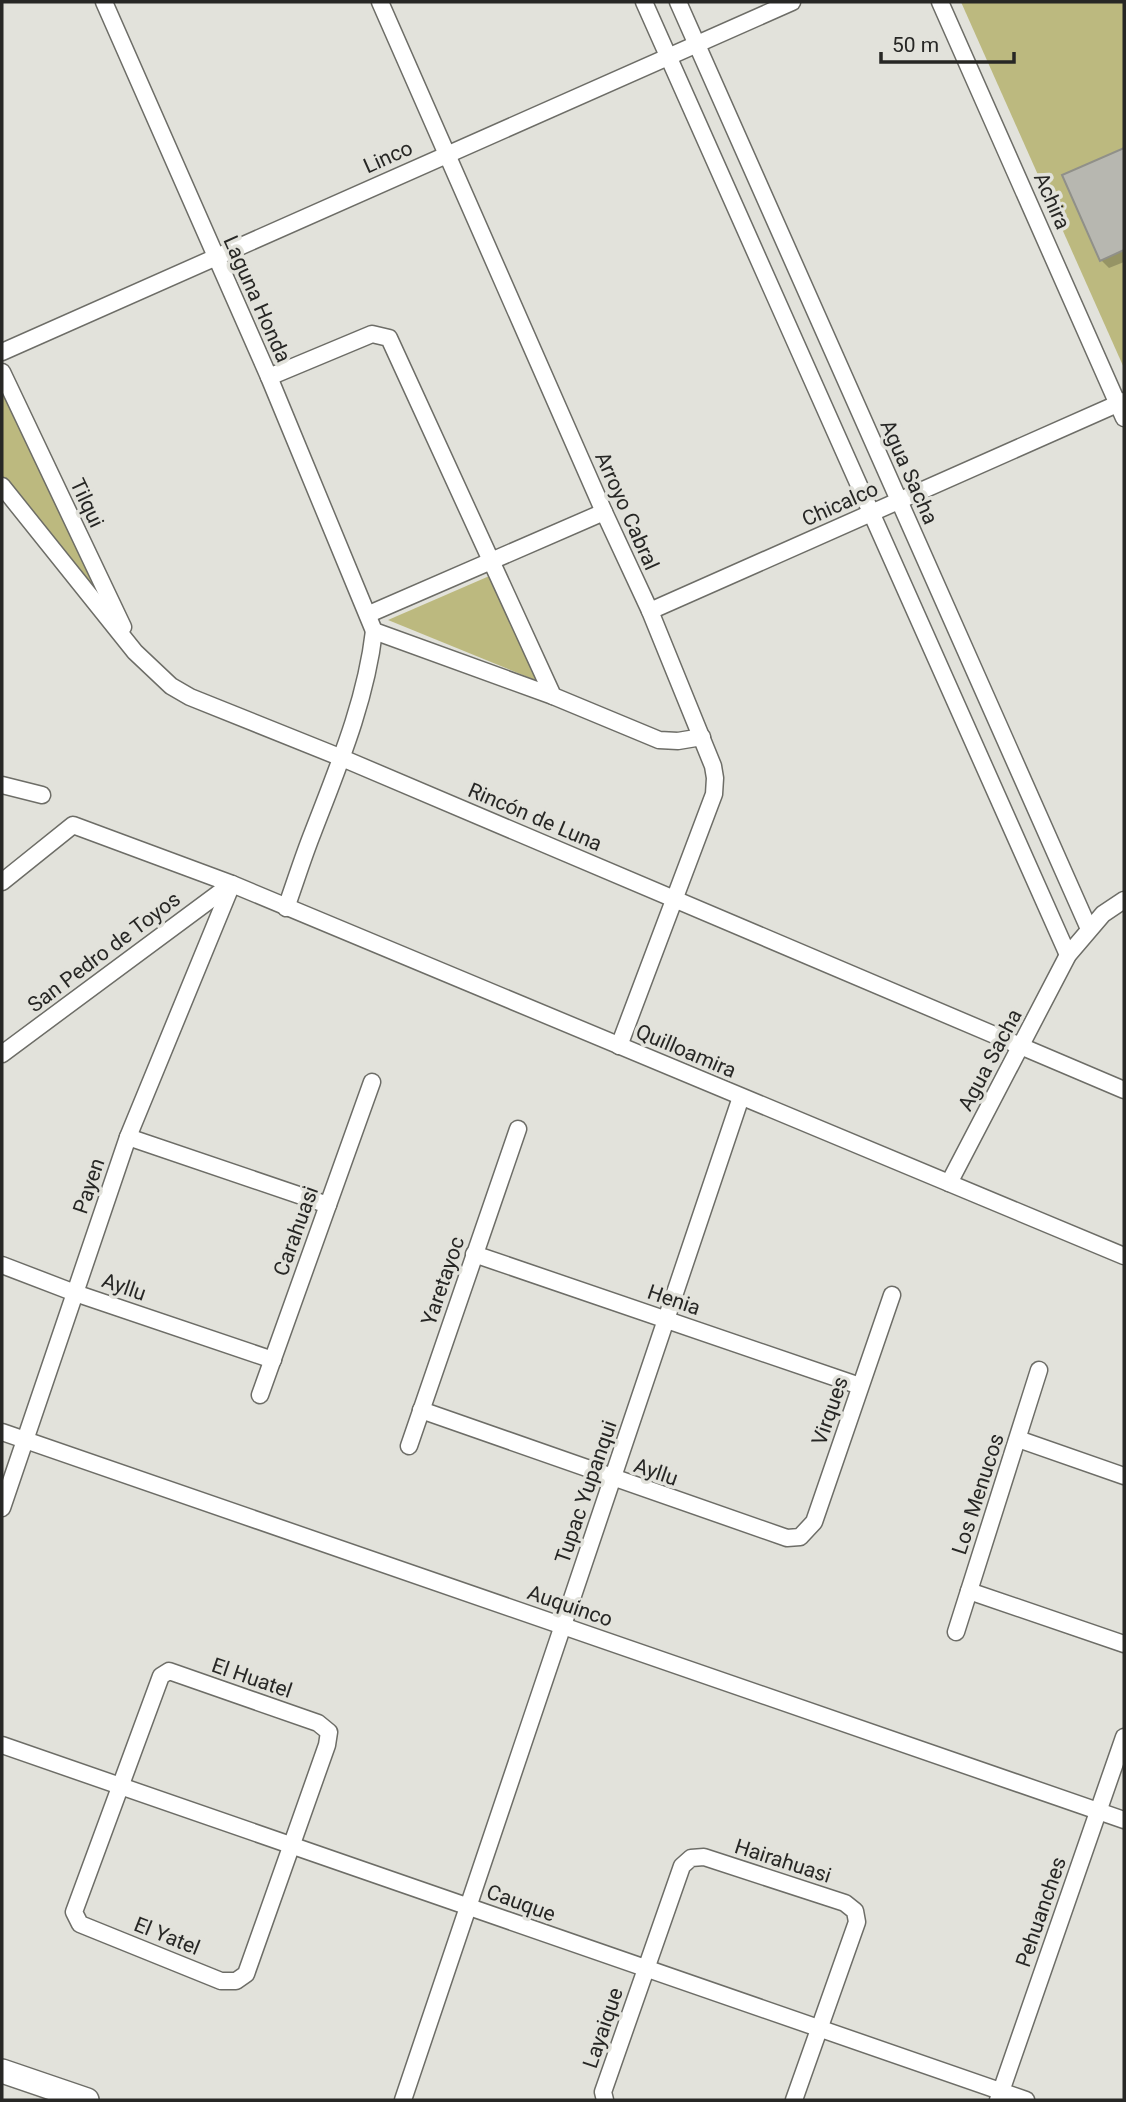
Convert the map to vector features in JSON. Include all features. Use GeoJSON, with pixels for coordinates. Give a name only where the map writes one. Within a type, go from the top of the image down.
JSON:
{"type":"FeatureCollection","features":[{"type":"Feature","properties":{"kind":"main road"},"geometry":{"type":"LineString","coordinates":[[2,2071],[87,2100]]}},
{"type":"Feature","properties":{"kind":"street","name":"Laguna Honda"},"geometry":{"type":"LineString","coordinates":[[104,2],[269,377],[374,631]]}},
{"type":"Feature","properties":{"kind":"street","name":"Arroyo Cabral"},"geometry":{"type":"LineString","coordinates":[[380,2],[650,611],[713,766],[714,794],[619,1046]]}},
{"type":"Feature","properties":{"kind":"street"},"geometry":{"type":"LineString","coordinates":[[644,2],[1068,955]]}},
{"type":"Feature","properties":{"kind":"street","name":"Agua Sacha"},"geometry":{"type":"LineString","coordinates":[[678,2],[1089,929],[1068,955],[949,1183]]}},
{"type":"Feature","properties":{"kind":"street","name":"Linco"},"geometry":{"type":"LineString","coordinates":[[2,352],[792,2]]}},
{"type":"Feature","properties":{"kind":"street","name":"Achira"},"geometry":{"type":"LineString","coordinates":[[940,2],[1122,408]]}},
{"type":"Feature","properties":{"kind":"street"},"geometry":{"type":"LineString","coordinates":[[269,377],[372,334],[389,338],[553,696]]}},
{"type":"Feature","properties":{"kind":"street","name":"Tilqui"},"geometry":{"type":"LineString","coordinates":[[2,372],[135,652]]}},
{"type":"Feature","properties":{"kind":"street","name":"Chicalco"},"geometry":{"type":"LineString","coordinates":[[650,611],[870,513],[1122,408]]}},
{"type":"Feature","properties":{"kind":"street","name":"Rincón de Luna"},"geometry":{"type":"LineString","coordinates":[[2,486],[135,652],[171,686],[190,697],[342,758],[1124,1090]]}},
{"type":"Feature","properties":{"kind":"street"},"geometry":{"type":"LineString","coordinates":[[369,614],[604,512]]}},
{"type":"Feature","properties":{"kind":"street"},"geometry":{"type":"LineString","coordinates":[[286,908],[342,758],[371,662],[374,631],[553,696],[659,740],[678,741],[702,737]]}},
{"type":"Feature","properties":{"kind":"street"},"geometry":{"type":"LineString","coordinates":[[2,785],[42,795]]}},
{"type":"Feature","properties":{"kind":"street","name":"Quilloamira"},"geometry":{"type":"LineString","coordinates":[[2,882],[72,825],[232,884],[1124,1256]]}},
{"type":"Feature","properties":{"kind":"street","name":"San Pedro de Toyos"},"geometry":{"type":"LineString","coordinates":[[2,1054],[232,884]]}},
{"type":"Feature","properties":{"kind":"street","name":"Payen"},"geometry":{"type":"LineString","coordinates":[[2,1508],[128,1137],[232,884]]}},
{"type":"Feature","properties":{"kind":"street"},"geometry":{"type":"LineString","coordinates":[[1089,929],[1103,914],[1124,900]]}},
{"type":"Feature","properties":{"kind":"street","name":"Carahuasi"},"geometry":{"type":"LineString","coordinates":[[260,1395],[372,1082]]}},
{"type":"Feature","properties":{"kind":"street","name":"Tupac Yupanqui"},"geometry":{"type":"LineString","coordinates":[[403,2100],[741,1097]]}},
{"type":"Feature","properties":{"kind":"street","name":"Yaretayoc"},"geometry":{"type":"LineString","coordinates":[[408,1447],[518,1129]]}},
{"type":"Feature","properties":{"kind":"street"},"geometry":{"type":"LineString","coordinates":[[128,1137],[328,1205]]}},
{"type":"Feature","properties":{"kind":"street","name":"Henia"},"geometry":{"type":"LineString","coordinates":[[474,1254],[860,1386]]}},
{"type":"Feature","properties":{"kind":"street","name":"Ayllu"},"geometry":{"type":"LineString","coordinates":[[2,1265],[75,1293],[273,1360]]}},
{"type":"Feature","properties":{"kind":"street","name":"Virques"},"geometry":{"type":"LineString","coordinates":[[800,1537],[814,1522],[892,1295]]}},
{"type":"Feature","properties":{"kind":"street","name":"Los Menucos"},"geometry":{"type":"LineString","coordinates":[[957,1632],[1039,1370]]}},
{"type":"Feature","properties":{"kind":"street","name":"Ayllu"},"geometry":{"type":"LineString","coordinates":[[421,1410],[787,1538],[800,1537]]}},
{"type":"Feature","properties":{"kind":"street","name":"Auquinco"},"geometry":{"type":"LineString","coordinates":[[2,1432],[1124,1820]]}},
{"type":"Feature","properties":{"kind":"street"},"geometry":{"type":"LineString","coordinates":[[1018,1439],[1124,1476]]}},
{"type":"Feature","properties":{"kind":"street"},"geometry":{"type":"LineString","coordinates":[[969,1591],[1124,1644]]}},
{"type":"Feature","properties":{"kind":"street","name":"El Huatel"},"geometry":{"type":"LineString","coordinates":[[119,1788],[161,1676],[169,1671],[318,1723],[328,1732],[327,1745],[292,1845]]}},
{"type":"Feature","properties":{"kind":"street","name":"Pehuanches"},"geometry":{"type":"LineString","coordinates":[[1000,2096],[1124,1737]]}},
{"type":"Feature","properties":{"kind":"street","name":"Cauque"},"geometry":{"type":"LineString","coordinates":[[2,1745],[119,1788],[468,1906],[1000,2096],[1026,2100]]}},
{"type":"Feature","properties":{"kind":"street","name":"El Yatel"},"geometry":{"type":"LineString","coordinates":[[119,1788],[74,1912],[80,1924],[222,1981],[236,1981],[246,1974],[292,1845]]}},
{"type":"Feature","properties":{"kind":"street","name":"Hairahuasi"},"geometry":{"type":"LineString","coordinates":[[646,1969],[682,1866],[691,1858],[704,1857],[845,1903],[855,1911],[857,1923],[820,2030]]}},
{"type":"Feature","properties":{"kind":"street","name":"Layaique"},"geometry":{"type":"LineString","coordinates":[[605,2100],[603,2092],[646,1969]]}},
{"type":"Feature","properties":{"kind":"street"},"geometry":{"type":"LineString","coordinates":[[794,2100],[820,2030]]}},
{"type":"Feature","properties":{"kind":"shaded area"},"geometry":{"type":"Polygon","coordinates":[[[961,2],[1124,2],[1124,368],[961,2]]]}},
{"type":"Feature","properties":{"kind":"shaded area"},"geometry":{"type":"Polygon","coordinates":[[[2,387],[119,634],[2,481],[2,387]]]}},
{"type":"Feature","properties":{"kind":"shaded area"},"geometry":{"type":"Polygon","coordinates":[[[494,574],[540,682],[388,620],[494,574]]]}},
{"type":"Feature","properties":{"kind":"building"},"geometry":{"type":"Polygon","coordinates":[[[1124,148],[1124,250],[1100,261],[1062,175],[1124,148]]]}}]}
